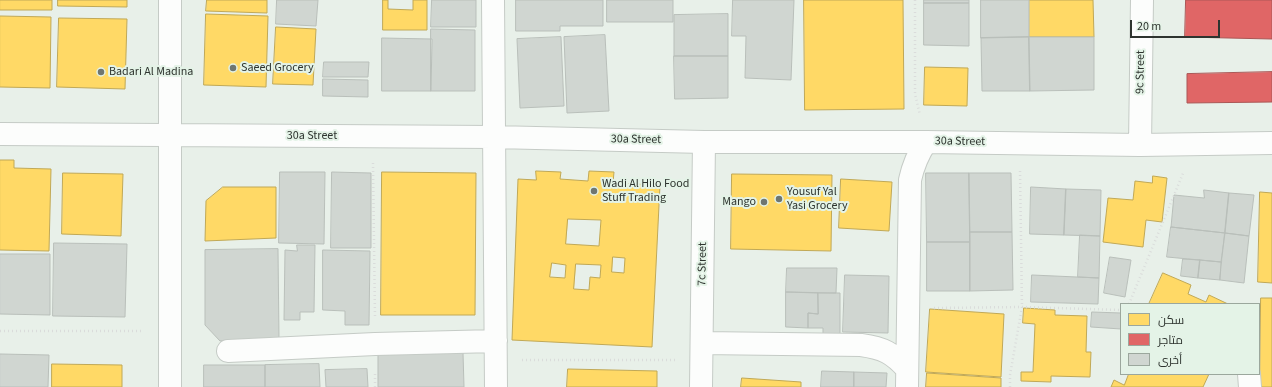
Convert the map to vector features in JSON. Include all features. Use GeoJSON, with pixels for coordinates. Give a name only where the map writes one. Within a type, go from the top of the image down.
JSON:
{"type":"FeatureCollection","features":[{"type":"Feature","properties":{"kind":"street"},"geometry":{"type":"LineString","coordinates":[[170,0],[170,387]]}},
{"type":"Feature","properties":{"kind":"street"},"geometry":{"type":"LineString","coordinates":[[493,0],[496,387]]}},
{"type":"Feature","properties":{"kind":"street","name":"9c Street"},"geometry":{"type":"LineString","coordinates":[[1140,145],[1142,0]]}},
{"type":"Feature","properties":{"kind":"street","name":"30a Street"},"geometry":{"type":"LineString","coordinates":[[0,134],[494,137],[704,142],[926,142],[1140,145],[1272,143]]}},
{"type":"Feature","properties":{"kind":"street","name":"7c Street"},"geometry":{"type":"LineString","coordinates":[[701,387],[704,142]]}},
{"type":"Feature","properties":{"kind":"street"},"geometry":{"type":"LineString","coordinates":[[907,378],[910,180],[912,167],[926,142]]}},
{"type":"Feature","properties":{"kind":"street"},"geometry":{"type":"LineString","coordinates":[[228,351],[375,344],[496,350]]}},
{"type":"Feature","properties":{"kind":"street"},"geometry":{"type":"LineString","coordinates":[[702,352],[862,345],[888,351],[899,359],[907,378]]}},
{"type":"Feature","properties":{"kind":"street"},"geometry":{"type":"LineString","coordinates":[[1249,375],[1250,387]]}},
{"type":"Feature","properties":{"kind":"path"},"geometry":{"type":"LineString","coordinates":[[915,0],[915,94],[926,142]]}},
{"type":"Feature","properties":{"kind":"path"},"geometry":{"type":"LineString","coordinates":[[373,137],[375,387]]}},
{"type":"Feature","properties":{"kind":"path"},"geometry":{"type":"LineString","coordinates":[[1010,387],[1010,375],[1022,307],[1020,143]]}},
{"type":"Feature","properties":{"kind":"path"},"geometry":{"type":"LineString","coordinates":[[1129,303],[1195,144]]}},
{"type":"Feature","properties":{"kind":"path"},"geometry":{"type":"LineString","coordinates":[[908,308],[1022,307],[1120,310]]}},
{"type":"Feature","properties":{"kind":"path"},"geometry":{"type":"LineString","coordinates":[[0,330],[170,332]]}},
{"type":"Feature","properties":{"kind":"path"},"geometry":{"type":"LineString","coordinates":[[496,350],[702,352]]}},
{"type":"Feature","properties":{"kind":"building: سكن"},"geometry":{"type":"Polygon","coordinates":[[[0,0],[52,0],[52,10],[0,10],[0,0]]]}},
{"type":"Feature","properties":{"kind":"building: سكن"},"geometry":{"type":"Polygon","coordinates":[[[58,0],[127,0],[127,7],[58,6],[58,0]]]}},
{"type":"Feature","properties":{"kind":"building: سكن"},"geometry":{"type":"Polygon","coordinates":[[[207,0],[267,0],[267,13],[206,11],[207,0]]]}},
{"type":"Feature","properties":{"kind":"building: سكن"},"geometry":{"type":"Polygon","coordinates":[[[383,0],[388,0],[388,9],[413,10],[413,0],[427,0],[427,30],[383,30],[383,0]]]}},
{"type":"Feature","properties":{"kind":"building: سكن"},"geometry":{"type":"Polygon","coordinates":[[[804,0],[903,0],[904,109],[805,110],[804,0]]]}},
{"type":"Feature","properties":{"kind":"building: سكن"},"geometry":{"type":"Polygon","coordinates":[[[1029,0],[1093,0],[1094,37],[1029,37],[1029,0]]]}},
{"type":"Feature","properties":{"kind":"building: سكن"},"geometry":{"type":"Polygon","coordinates":[[[206,14],[268,16],[266,87],[204,85],[206,14]]]}},
{"type":"Feature","properties":{"kind":"building: سكن"},"geometry":{"type":"Polygon","coordinates":[[[0,16],[51,17],[50,88],[0,87],[0,16]]]}},
{"type":"Feature","properties":{"kind":"building: سكن"},"geometry":{"type":"Polygon","coordinates":[[[59,18],[127,19],[125,89],[57,87],[59,18]]]}},
{"type":"Feature","properties":{"kind":"building: سكن"},"geometry":{"type":"Polygon","coordinates":[[[276,27],[316,29],[313,85],[273,84],[276,27]]]}},
{"type":"Feature","properties":{"kind":"building: سكن"},"geometry":{"type":"Polygon","coordinates":[[[925,67],[968,68],[967,106],[924,105],[925,67]]]}},
{"type":"Feature","properties":{"kind":"building: سكن"},"geometry":{"type":"Polygon","coordinates":[[[0,160],[14,160],[14,168],[51,169],[49,251],[0,250],[0,160]]]}},
{"type":"Feature","properties":{"kind":"building: سكن"},"geometry":{"type":"Polygon","coordinates":[[[536,171],[561,172],[560,179],[588,181],[589,171],[614,172],[613,183],[660,185],[652,347],[512,340],[518,179],[536,180],[536,171]],[[568,219],[566,244],[599,246],[601,220],[568,219]],[[613,257],[612,272],[624,273],[625,258],[613,257]],[[552,263],[550,277],[565,278],[566,265],[552,263]],[[576,264],[574,289],[589,290],[590,277],[600,278],[601,265],[576,264]]]}},
{"type":"Feature","properties":{"kind":"building: سكن"},"geometry":{"type":"Polygon","coordinates":[[[382,172],[476,173],[475,315],[381,315],[382,172]]]}},
{"type":"Feature","properties":{"kind":"building: سكن"},"geometry":{"type":"Polygon","coordinates":[[[63,173],[123,174],[121,236],[62,234],[63,173]]]}},
{"type":"Feature","properties":{"kind":"building: سكن"},"geometry":{"type":"Polygon","coordinates":[[[732,174],[832,175],[831,251],[731,249],[732,174]]]}},
{"type":"Feature","properties":{"kind":"building: سكن"},"geometry":{"type":"Polygon","coordinates":[[[1153,176],[1167,178],[1162,222],[1146,220],[1143,247],[1103,242],[1108,198],[1133,200],[1135,181],[1152,183],[1153,176]]]}},
{"type":"Feature","properties":{"kind":"building: سكن"},"geometry":{"type":"Polygon","coordinates":[[[841,179],[892,182],[889,231],[839,228],[841,179]]]}},
{"type":"Feature","properties":{"kind":"building: سكن"},"geometry":{"type":"Polygon","coordinates":[[[223,187],[276,187],[276,238],[205,241],[206,201],[223,187]]]}},
{"type":"Feature","properties":{"kind":"building: سكن"},"geometry":{"type":"Polygon","coordinates":[[[1260,192],[1272,193],[1272,283],[1258,282],[1260,192]]]}},
{"type":"Feature","properties":{"kind":"building: سكن"},"geometry":{"type":"Polygon","coordinates":[[[1163,273],[1191,285],[1188,294],[1206,302],[1209,295],[1226,303],[1149,303],[1163,273]]]}},
{"type":"Feature","properties":{"kind":"building: سكن"},"geometry":{"type":"Polygon","coordinates":[[[1261,298],[1272,298],[1272,387],[1260,387],[1261,298]]]}},
{"type":"Feature","properties":{"kind":"building: سكن"},"geometry":{"type":"Polygon","coordinates":[[[1024,308],[1055,310],[1055,315],[1087,316],[1086,352],[1091,352],[1090,377],[1051,376],[1051,382],[1021,381],[1021,372],[1033,372],[1035,324],[1023,323],[1024,308]]]}},
{"type":"Feature","properties":{"kind":"building: سكن"},"geometry":{"type":"Polygon","coordinates":[[[930,309],[1004,314],[1001,377],[926,372],[930,309]]]}},
{"type":"Feature","properties":{"kind":"building: سكن"},"geometry":{"type":"Polygon","coordinates":[[[52,364],[122,365],[122,387],[52,387],[52,364]]]}},
{"type":"Feature","properties":{"kind":"building: سكن"},"geometry":{"type":"Polygon","coordinates":[[[568,369],[657,371],[657,387],[567,387],[568,369]]]}},
{"type":"Feature","properties":{"kind":"building: سكن"},"geometry":{"type":"Polygon","coordinates":[[[927,373],[1001,378],[1001,387],[926,387],[927,373]]]}},
{"type":"Feature","properties":{"kind":"building: سكن"},"geometry":{"type":"Polygon","coordinates":[[[1129,375],[1209,375],[1203,387],[1111,387],[1114,380],[1124,385],[1129,375]]]}},
{"type":"Feature","properties":{"kind":"building: سكن"},"geometry":{"type":"Polygon","coordinates":[[[742,378],[801,382],[801,387],[741,387],[742,378]]]}},
{"type":"Feature","properties":{"kind":"building: متاجر"},"geometry":{"type":"Polygon","coordinates":[[[1186,0],[1272,0],[1272,39],[1185,37],[1186,0]]]}},
{"type":"Feature","properties":{"kind":"building: متاجر"},"geometry":{"type":"Polygon","coordinates":[[[1272,72],[1272,102],[1187,103],[1187,74],[1272,72]]]}},
{"type":"Feature","properties":{"kind":"building: أخرى"},"geometry":{"type":"Polygon","coordinates":[[[277,0],[318,0],[316,26],[276,24],[277,0]]]}},
{"type":"Feature","properties":{"kind":"building: أخرى"},"geometry":{"type":"Polygon","coordinates":[[[432,0],[476,0],[476,27],[431,27],[432,0]]]}},
{"type":"Feature","properties":{"kind":"building: أخرى"},"geometry":{"type":"Polygon","coordinates":[[[516,0],[603,0],[603,26],[560,26],[560,31],[516,31],[516,0]]]}},
{"type":"Feature","properties":{"kind":"building: أخرى"},"geometry":{"type":"Polygon","coordinates":[[[607,0],[673,0],[673,22],[607,22],[607,0]]]}},
{"type":"Feature","properties":{"kind":"building: أخرى"},"geometry":{"type":"Polygon","coordinates":[[[733,0],[794,0],[791,80],[745,78],[746,36],[732,36],[733,0]]]}},
{"type":"Feature","properties":{"kind":"building: أخرى"},"geometry":{"type":"Polygon","coordinates":[[[924,0],[969,0],[969,3],[924,3],[924,0]]]}},
{"type":"Feature","properties":{"kind":"building: أخرى"},"geometry":{"type":"Polygon","coordinates":[[[981,0],[1029,0],[1029,37],[981,38],[981,0]]]}},
{"type":"Feature","properties":{"kind":"building: أخرى"},"geometry":{"type":"Polygon","coordinates":[[[924,3],[969,3],[969,46],[924,45],[924,3]]]}},
{"type":"Feature","properties":{"kind":"building: أخرى"},"geometry":{"type":"Polygon","coordinates":[[[728,14],[728,56],[674,56],[674,15],[728,14]]]}},
{"type":"Feature","properties":{"kind":"building: أخرى"},"geometry":{"type":"Polygon","coordinates":[[[431,29],[475,30],[475,91],[431,91],[431,29]]]}},
{"type":"Feature","properties":{"kind":"building: أخرى"},"geometry":{"type":"Polygon","coordinates":[[[605,35],[609,111],[567,113],[564,37],[605,35]]]}},
{"type":"Feature","properties":{"kind":"building: أخرى"},"geometry":{"type":"Polygon","coordinates":[[[561,37],[564,106],[520,108],[517,39],[561,37]]]}},
{"type":"Feature","properties":{"kind":"building: أخرى"},"geometry":{"type":"Polygon","coordinates":[[[1029,37],[1030,91],[982,91],[981,38],[1029,37]]]}},
{"type":"Feature","properties":{"kind":"building: أخرى"},"geometry":{"type":"Polygon","coordinates":[[[1029,37],[1094,37],[1094,90],[1030,91],[1029,37]]]}},
{"type":"Feature","properties":{"kind":"building: أخرى"},"geometry":{"type":"Polygon","coordinates":[[[382,38],[432,39],[431,91],[382,91],[382,38]]]}},
{"type":"Feature","properties":{"kind":"building: أخرى"},"geometry":{"type":"Polygon","coordinates":[[[674,56],[728,56],[728,98],[675,99],[674,56]]]}},
{"type":"Feature","properties":{"kind":"building: أخرى"},"geometry":{"type":"Polygon","coordinates":[[[324,62],[369,62],[368,77],[323,77],[324,62]]]}},
{"type":"Feature","properties":{"kind":"building: أخرى"},"geometry":{"type":"Polygon","coordinates":[[[323,79],[368,80],[368,97],[323,96],[323,79]]]}},
{"type":"Feature","properties":{"kind":"building: أخرى"},"geometry":{"type":"Polygon","coordinates":[[[280,172],[325,172],[324,244],[279,243],[280,172]]]}},
{"type":"Feature","properties":{"kind":"building: أخرى"},"geometry":{"type":"Polygon","coordinates":[[[332,172],[371,173],[371,248],[331,248],[332,172]]]}},
{"type":"Feature","properties":{"kind":"building: أخرى"},"geometry":{"type":"Polygon","coordinates":[[[926,173],[969,173],[970,242],[927,242],[926,173]]]}},
{"type":"Feature","properties":{"kind":"building: أخرى"},"geometry":{"type":"Polygon","coordinates":[[[969,173],[1011,173],[1012,232],[970,232],[969,173]]]}},
{"type":"Feature","properties":{"kind":"building: أخرى"},"geometry":{"type":"Polygon","coordinates":[[[1031,187],[1066,189],[1064,235],[1030,234],[1031,187]]]}},
{"type":"Feature","properties":{"kind":"building: أخرى"},"geometry":{"type":"Polygon","coordinates":[[[1066,189],[1101,190],[1100,236],[1064,235],[1066,189]]]}},
{"type":"Feature","properties":{"kind":"building: أخرى"},"geometry":{"type":"Polygon","coordinates":[[[1204,190],[1229,193],[1225,233],[1171,227],[1174,195],[1204,198],[1204,190]]]}},
{"type":"Feature","properties":{"kind":"building: أخرى"},"geometry":{"type":"Polygon","coordinates":[[[1229,193],[1254,195],[1249,236],[1225,233],[1229,193]]]}},
{"type":"Feature","properties":{"kind":"building: أخرى"},"geometry":{"type":"Polygon","coordinates":[[[1171,227],[1225,233],[1221,262],[1167,257],[1171,227]]]}},
{"type":"Feature","properties":{"kind":"building: أخرى"},"geometry":{"type":"Polygon","coordinates":[[[970,232],[1012,232],[1013,290],[970,291],[970,232]]]}},
{"type":"Feature","properties":{"kind":"building: أخرى"},"geometry":{"type":"Polygon","coordinates":[[[1225,233],[1249,236],[1244,283],[1220,280],[1225,233]]]}},
{"type":"Feature","properties":{"kind":"building: أخرى"},"geometry":{"type":"Polygon","coordinates":[[[1080,235],[1100,236],[1099,278],[1078,277],[1080,235]]]}},
{"type":"Feature","properties":{"kind":"building: أخرى"},"geometry":{"type":"Polygon","coordinates":[[[927,242],[970,242],[970,291],[927,291],[927,242]]]}},
{"type":"Feature","properties":{"kind":"building: أخرى"},"geometry":{"type":"Polygon","coordinates":[[[54,243],[127,244],[125,317],[53,316],[54,243]]]}},
{"type":"Feature","properties":{"kind":"building: أخرى"},"geometry":{"type":"Polygon","coordinates":[[[297,245],[315,245],[314,312],[300,312],[300,320],[284,320],[285,250],[297,251],[297,245]]]}},
{"type":"Feature","properties":{"kind":"building: أخرى"},"geometry":{"type":"Polygon","coordinates":[[[278,249],[279,339],[220,341],[205,325],[205,250],[278,249]]]}},
{"type":"Feature","properties":{"kind":"building: أخرى"},"geometry":{"type":"Polygon","coordinates":[[[323,250],[370,251],[369,325],[345,325],[345,311],[323,310],[323,250]]]}},
{"type":"Feature","properties":{"kind":"building: أخرى"},"geometry":{"type":"Polygon","coordinates":[[[0,254],[50,254],[50,315],[0,314],[0,254]]]}},
{"type":"Feature","properties":{"kind":"building: أخرى"},"geometry":{"type":"Polygon","coordinates":[[[1110,257],[1131,260],[1125,297],[1104,293],[1110,257]]]}},
{"type":"Feature","properties":{"kind":"building: أخرى"},"geometry":{"type":"Polygon","coordinates":[[[1183,259],[1200,260],[1198,278],[1181,276],[1183,259]]]}},
{"type":"Feature","properties":{"kind":"building: أخرى"},"geometry":{"type":"Polygon","coordinates":[[[1200,260],[1221,262],[1220,280],[1198,278],[1200,260]]]}},
{"type":"Feature","properties":{"kind":"building: أخرى"},"geometry":{"type":"Polygon","coordinates":[[[787,268],[837,268],[836,293],[786,292],[787,268]]]}},
{"type":"Feature","properties":{"kind":"building: أخرى"},"geometry":{"type":"Polygon","coordinates":[[[845,275],[889,276],[888,333],[843,332],[845,275]]]}},
{"type":"Feature","properties":{"kind":"building: أخرى"},"geometry":{"type":"Polygon","coordinates":[[[1032,275],[1099,278],[1098,304],[1031,302],[1032,275]]]}},
{"type":"Feature","properties":{"kind":"building: أخرى"},"geometry":{"type":"Polygon","coordinates":[[[786,292],[818,293],[818,314],[808,313],[808,328],[786,327],[786,292]]]}},
{"type":"Feature","properties":{"kind":"building: أخرى"},"geometry":{"type":"Polygon","coordinates":[[[818,293],[840,293],[840,335],[823,335],[823,328],[808,328],[808,313],[818,314],[818,293]]]}},
{"type":"Feature","properties":{"kind":"building: أخرى"},"geometry":{"type":"Polygon","coordinates":[[[1092,312],[1120,313],[1120,329],[1091,327],[1092,312]]]}},
{"type":"Feature","properties":{"kind":"building: أخرى"},"geometry":{"type":"Polygon","coordinates":[[[463,353],[464,387],[378,387],[378,354],[463,353]]]}},
{"type":"Feature","properties":{"kind":"building: أخرى"},"geometry":{"type":"Polygon","coordinates":[[[0,354],[49,355],[48,387],[0,387],[0,354]]]}},
{"type":"Feature","properties":{"kind":"building: أخرى"},"geometry":{"type":"Polygon","coordinates":[[[319,364],[320,387],[265,387],[265,365],[319,364]]]}},
{"type":"Feature","properties":{"kind":"building: أخرى"},"geometry":{"type":"Polygon","coordinates":[[[204,365],[265,365],[265,387],[204,387],[204,365]]]}},
{"type":"Feature","properties":{"kind":"building: أخرى"},"geometry":{"type":"Polygon","coordinates":[[[367,369],[368,387],[326,387],[325,370],[367,369]]]}},
{"type":"Feature","properties":{"kind":"building: أخرى"},"geometry":{"type":"Polygon","coordinates":[[[822,371],[854,372],[854,387],[821,387],[822,371]]]}},
{"type":"Feature","properties":{"kind":"building: أخرى"},"geometry":{"type":"Polygon","coordinates":[[[854,372],[887,373],[886,387],[854,387],[854,372]]]}},
{"type":"Feature","properties":{"kind":"place","name":"Saeed Grocery"},"geometry":{"type":"Point","coordinates":[233,68]}},
{"type":"Feature","properties":{"kind":"place","name":"Badari Al Madina"},"geometry":{"type":"Point","coordinates":[101,72]}},
{"type":"Feature","properties":{"kind":"place","name":"Wadi Al Hilo Food Stuff Trading"},"geometry":{"type":"Point","coordinates":[594,191]}},
{"type":"Feature","properties":{"kind":"place","name":"Yousuf Yal Yasi Grocery"},"geometry":{"type":"Point","coordinates":[779,199]}},
{"type":"Feature","properties":{"kind":"place","name":"Mango"},"geometry":{"type":"Point","coordinates":[764,202]}}]}
